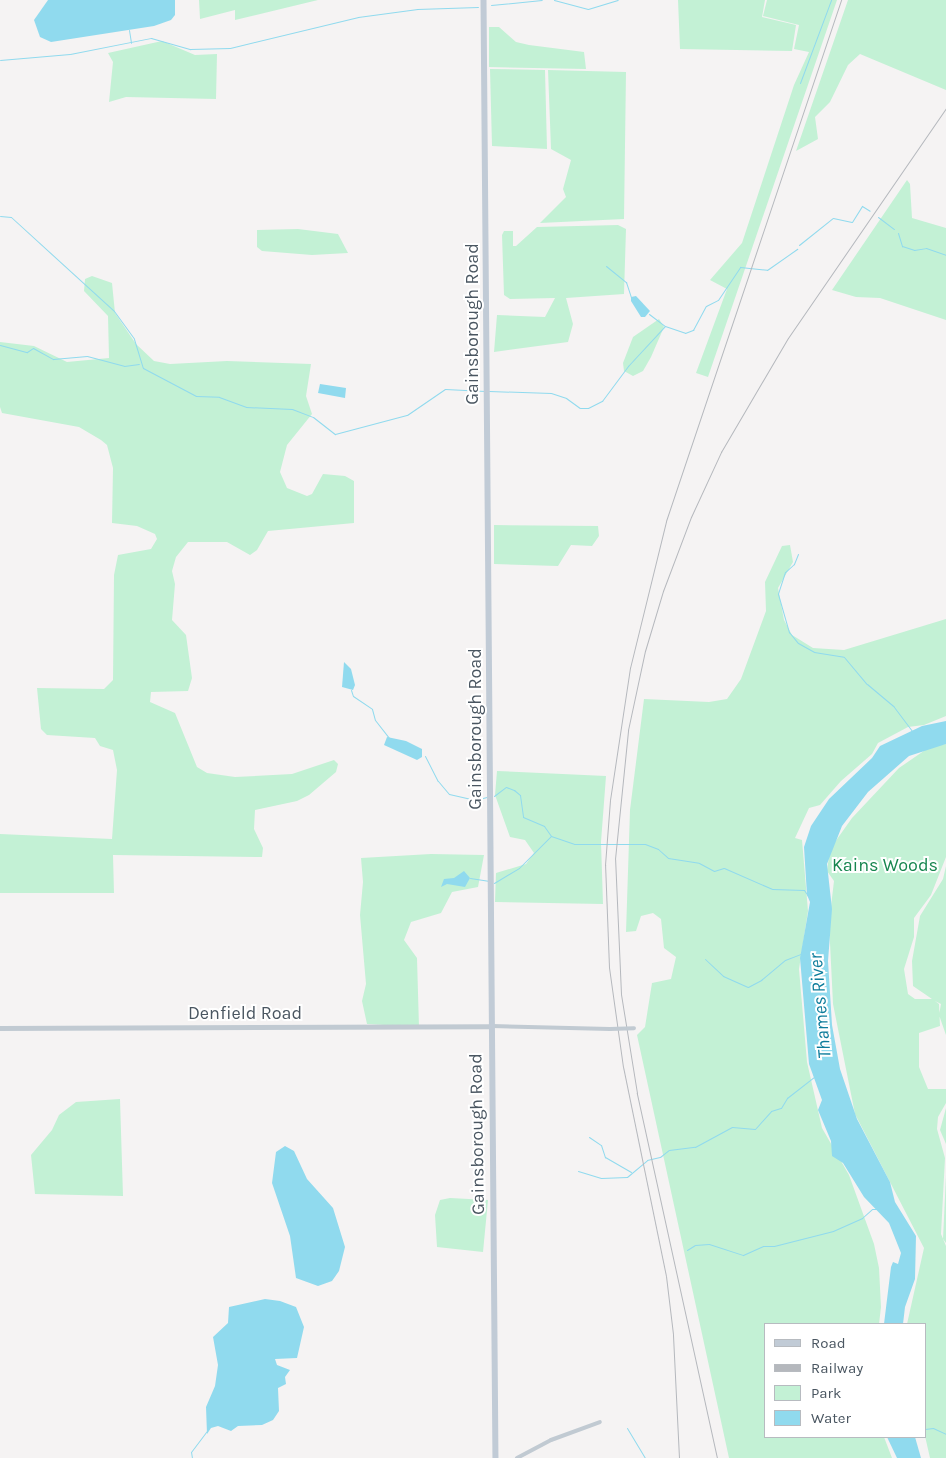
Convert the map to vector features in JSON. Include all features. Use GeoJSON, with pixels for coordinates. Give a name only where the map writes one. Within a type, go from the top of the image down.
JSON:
{"type":"FeatureCollection","features":[{"type":"Feature","properties":{"kind":"main road","name":"Gainsborough Road"},"geometry":{"type":"LineString","coordinates":[[484,0],[496,1458]]}},
{"type":"Feature","properties":{"kind":"street","name":"Denfield Road"},"geometry":{"type":"LineString","coordinates":[[0,1028],[491,1026]]}},
{"type":"Feature","properties":{"kind":"street"},"geometry":{"type":"LineString","coordinates":[[491,1026],[610,1029],[640,1027]]}},
{"type":"Feature","properties":{"kind":"street"},"geometry":{"type":"LineString","coordinates":[[517,1458],[551,1440],[600,1422]]}},
{"type":"Feature","properties":{"kind":"green space"},"geometry":{"type":"Polygon","coordinates":[[[199,0],[318,0],[235,20],[235,10],[200,19],[199,0]]]}},
{"type":"Feature","properties":{"kind":"green space"},"geometry":{"type":"Polygon","coordinates":[[[678,0],[765,0],[762,17],[796,25],[792,51],[680,49],[678,0]]]}},
{"type":"Feature","properties":{"kind":"green space"},"geometry":{"type":"Polygon","coordinates":[[[767,0],[837,0],[708,377],[696,373],[727,289],[710,280],[742,243],[794,85],[809,52],[794,49],[799,25],[763,16],[767,0]]]}},
{"type":"Feature","properties":{"kind":"green space"},"geometry":{"type":"Polygon","coordinates":[[[848,0],[946,0],[946,90],[860,54],[848,65],[830,102],[815,117],[818,139],[796,151],[848,0]]]}},
{"type":"Feature","properties":{"kind":"green space"},"geometry":{"type":"Polygon","coordinates":[[[489,27],[499,27],[516,42],[584,52],[586,69],[489,67],[489,27]]]}},
{"type":"Feature","properties":{"kind":"green space"},"geometry":{"type":"Polygon","coordinates":[[[162,41],[195,55],[217,54],[216,99],[126,97],[109,102],[113,62],[108,53],[162,41]]]}},
{"type":"Feature","properties":{"kind":"green space"},"geometry":{"type":"Polygon","coordinates":[[[490,69],[545,70],[547,149],[492,146],[490,69]]]}},
{"type":"Feature","properties":{"kind":"green space"},"geometry":{"type":"Polygon","coordinates":[[[548,70],[626,72],[624,219],[540,223],[566,197],[563,189],[571,160],[551,149],[548,70]]]}},
{"type":"Feature","properties":{"kind":"green space"},"geometry":{"type":"Polygon","coordinates":[[[907,180],[910,184],[912,218],[946,228],[946,320],[880,298],[856,297],[832,290],[907,180]]]}},
{"type":"Feature","properties":{"kind":"green space"},"geometry":{"type":"Polygon","coordinates":[[[618,225],[626,229],[624,294],[566,298],[573,324],[568,342],[494,352],[497,315],[545,317],[555,298],[510,299],[504,295],[502,235],[504,231],[513,231],[513,246],[516,246],[537,227],[618,225]]]}},
{"type":"Feature","properties":{"kind":"green space"},"geometry":{"type":"Polygon","coordinates":[[[298,229],[338,234],[348,253],[312,255],[262,251],[257,247],[257,230],[298,229]]]}},
{"type":"Feature","properties":{"kind":"green space"},"geometry":{"type":"Polygon","coordinates":[[[92,276],[112,283],[115,313],[136,344],[154,361],[170,364],[227,361],[311,364],[306,396],[312,414],[287,445],[280,472],[287,488],[307,496],[312,494],[323,474],[345,476],[354,481],[354,523],[268,531],[257,550],[250,555],[227,542],[188,542],[176,557],[172,571],[175,584],[172,620],[186,635],[192,678],[188,691],[151,692],[150,702],[175,713],[197,767],[207,773],[235,777],[292,774],[334,760],[338,764],[336,772],[309,795],[297,801],[255,810],[254,829],[263,848],[262,857],[113,855],[114,893],[0,893],[0,834],[112,839],[117,770],[113,750],[100,746],[95,738],[47,735],[41,729],[37,688],[104,689],[113,680],[114,575],[118,555],[151,549],[157,539],[155,534],[137,526],[112,523],[113,468],[107,445],[79,427],[2,413],[0,407],[0,342],[34,346],[67,362],[109,358],[108,316],[84,291],[85,279],[92,276]]]}},
{"type":"Feature","properties":{"kind":"green space"},"geometry":{"type":"Polygon","coordinates":[[[659,319],[664,327],[643,371],[633,376],[624,371],[623,363],[633,337],[659,319]]]}},
{"type":"Feature","properties":{"kind":"green space"},"geometry":{"type":"Polygon","coordinates":[[[494,525],[598,526],[599,536],[592,546],[571,545],[558,566],[494,564],[494,525]]]}},
{"type":"Feature","properties":{"kind":"green space"},"geometry":{"type":"Polygon","coordinates":[[[790,545],[793,562],[778,588],[784,620],[792,635],[813,648],[844,650],[946,619],[946,716],[924,725],[908,727],[878,743],[872,754],[841,781],[820,805],[809,808],[795,838],[802,840],[808,911],[799,969],[807,1062],[822,1128],[849,1175],[874,1244],[879,1268],[881,1307],[879,1323],[764,1323],[764,1438],[884,1438],[892,1458],[729,1458],[637,1035],[645,1027],[652,983],[671,979],[676,957],[664,948],[661,919],[653,913],[641,916],[636,931],[626,932],[630,810],[644,699],[709,702],[727,699],[741,679],[766,611],[765,582],[782,546],[790,545]]]}},
{"type":"Feature","properties":{"kind":"green space","name":"Kains Woods"},"geometry":{"type":"Polygon","coordinates":[[[946,744],[946,857],[931,895],[914,918],[914,937],[904,969],[908,994],[915,999],[932,999],[913,986],[912,961],[920,916],[943,879],[946,866],[946,1035],[940,1017],[940,1026],[919,1033],[919,1067],[928,1089],[946,1089],[946,1103],[938,1117],[937,1129],[945,1158],[941,1234],[946,1246],[946,1458],[930,1458],[925,1438],[926,1323],[907,1323],[924,1248],[855,1114],[833,1004],[829,923],[834,881],[827,871],[830,849],[852,818],[899,768],[931,746],[946,744]]]}},
{"type":"Feature","properties":{"kind":"green space"},"geometry":{"type":"Polygon","coordinates":[[[497,771],[606,776],[601,842],[603,904],[495,902],[496,873],[526,864],[534,853],[525,840],[510,837],[495,795],[497,771]]]}},
{"type":"Feature","properties":{"kind":"green space"},"geometry":{"type":"Polygon","coordinates":[[[431,854],[484,855],[478,887],[452,892],[441,913],[411,922],[404,940],[417,958],[419,1027],[367,1024],[362,1001],[366,984],[360,915],[363,882],[361,858],[431,854]]]}},
{"type":"Feature","properties":{"kind":"green space"},"geometry":{"type":"Polygon","coordinates":[[[120,1099],[123,1196],[35,1194],[31,1155],[52,1130],[59,1115],[76,1102],[120,1099]]]}},
{"type":"Feature","properties":{"kind":"green space"},"geometry":{"type":"Polygon","coordinates":[[[946,1108],[946,1144],[940,1130],[946,1108]]]}},
{"type":"Feature","properties":{"kind":"green space"},"geometry":{"type":"Polygon","coordinates":[[[946,1175],[946,1243],[943,1239],[946,1175]]]}},
{"type":"Feature","properties":{"kind":"green space"},"geometry":{"type":"Polygon","coordinates":[[[450,1198],[488,1200],[483,1252],[437,1247],[435,1215],[440,1200],[450,1198]]]}},
{"type":"Feature","properties":{"kind":"water"},"geometry":{"type":"Polygon","coordinates":[[[48,0],[175,0],[175,15],[171,20],[154,26],[51,42],[40,37],[34,20],[48,0]]]}},
{"type":"Feature","properties":{"kind":"water"},"geometry":{"type":"Polygon","coordinates":[[[636,296],[650,311],[645,317],[641,317],[631,301],[631,297],[636,296]]]}},
{"type":"Feature","properties":{"kind":"water"},"geometry":{"type":"Polygon","coordinates":[[[320,384],[346,388],[345,398],[318,393],[320,384]]]}},
{"type":"Feature","properties":{"kind":"water"},"geometry":{"type":"Polygon","coordinates":[[[344,662],[351,669],[355,685],[353,690],[342,687],[344,662]]]}},
{"type":"Feature","properties":{"kind":"water","name":"Thames River"},"geometry":{"type":"Polygon","coordinates":[[[946,721],[946,744],[909,756],[868,792],[842,826],[827,864],[832,909],[828,961],[832,1025],[840,1069],[857,1119],[890,1182],[895,1202],[916,1236],[915,1279],[905,1307],[903,1323],[884,1323],[891,1267],[893,1262],[898,1264],[901,1253],[889,1223],[864,1197],[843,1163],[832,1156],[831,1141],[818,1110],[822,1100],[809,1064],[800,958],[810,902],[807,895],[804,847],[811,826],[829,799],[872,758],[880,746],[922,726],[946,721]]]}},
{"type":"Feature","properties":{"kind":"water"},"geometry":{"type":"Polygon","coordinates":[[[387,737],[406,741],[422,749],[422,757],[417,760],[384,745],[387,737]]]}},
{"type":"Feature","properties":{"kind":"water"},"geometry":{"type":"Polygon","coordinates":[[[464,871],[470,878],[465,887],[447,884],[441,887],[444,879],[454,878],[464,871]]]}},
{"type":"Feature","properties":{"kind":"water"},"geometry":{"type":"Polygon","coordinates":[[[285,1146],[294,1151],[307,1179],[333,1208],[345,1247],[339,1271],[332,1281],[318,1286],[296,1278],[290,1236],[272,1183],[276,1152],[285,1146]]]}},
{"type":"Feature","properties":{"kind":"water"},"geometry":{"type":"Polygon","coordinates":[[[265,1299],[280,1301],[296,1307],[304,1327],[297,1358],[275,1359],[277,1365],[290,1370],[285,1377],[286,1384],[278,1388],[279,1411],[273,1420],[262,1425],[238,1426],[231,1431],[218,1426],[211,1428],[207,1434],[206,1407],[215,1386],[218,1365],[213,1337],[228,1323],[229,1307],[265,1299]]]}},
{"type":"Feature","properties":{"kind":"water"},"geometry":{"type":"Polygon","coordinates":[[[887,1438],[915,1438],[921,1458],[897,1458],[887,1438]]]}},
{"type":"Feature","properties":{"kind":"waterway"},"geometry":{"type":"LineString","coordinates":[[491,5],[542,0]]}},
{"type":"Feature","properties":{"kind":"waterway"},"geometry":{"type":"LineString","coordinates":[[554,0],[588,9],[618,0]]}},
{"type":"Feature","properties":{"kind":"waterway"},"geometry":{"type":"LineString","coordinates":[[800,83],[831,0]]}},
{"type":"Feature","properties":{"kind":"waterway"},"geometry":{"type":"LineString","coordinates":[[0,60],[70,54],[151,38],[190,49],[230,48],[358,17],[417,9],[478,7]]}},
{"type":"Feature","properties":{"kind":"waterway"},"geometry":{"type":"LineString","coordinates":[[129,30],[131,43]]}},
{"type":"Feature","properties":{"kind":"waterway"},"geometry":{"type":"LineString","coordinates":[[799,245],[833,218],[852,222],[862,206],[870,211]]}},
{"type":"Feature","properties":{"kind":"waterway"},"geometry":{"type":"LineString","coordinates":[[0,216],[11,217],[114,311],[134,339],[143,368],[196,396],[219,397],[246,407],[292,409],[313,417],[335,434],[407,415],[445,389],[485,391]]}},
{"type":"Feature","properties":{"kind":"waterway"},"geometry":{"type":"LineString","coordinates":[[878,217],[894,229]]}},
{"type":"Feature","properties":{"kind":"waterway"},"geometry":{"type":"LineString","coordinates":[[898,233],[902,246],[914,250],[926,248],[946,255]]}},
{"type":"Feature","properties":{"kind":"waterway"},"geometry":{"type":"LineString","coordinates":[[649,314],[665,326],[685,333],[693,330],[706,306],[718,300],[740,267],[767,270],[797,249]]}},
{"type":"Feature","properties":{"kind":"waterway"},"geometry":{"type":"LineString","coordinates":[[606,266],[626,282],[631,297]]}},
{"type":"Feature","properties":{"kind":"waterway"},"geometry":{"type":"LineString","coordinates":[[489,391],[551,393],[566,398],[580,408],[588,408],[602,401],[628,366],[665,326]]}},
{"type":"Feature","properties":{"kind":"waterway"},"geometry":{"type":"LineString","coordinates":[[0,345],[27,352],[33,348],[53,359],[87,356],[124,366],[139,364]]}},
{"type":"Feature","properties":{"kind":"waterway"},"geometry":{"type":"LineString","coordinates":[[798,554],[794,564],[785,572],[778,594],[789,632],[798,643],[814,652],[844,657],[867,684],[894,707],[912,731]]}},
{"type":"Feature","properties":{"kind":"waterway"},"geometry":{"type":"LineString","coordinates":[[351,690],[353,696],[372,709],[375,720],[389,738]]}},
{"type":"Feature","properties":{"kind":"waterway"},"geometry":{"type":"LineString","coordinates":[[425,756],[438,781],[449,794],[475,800],[487,797]]}},
{"type":"Feature","properties":{"kind":"waterway"},"geometry":{"type":"LineString","coordinates":[[494,796],[506,787],[514,790],[520,795],[523,817],[544,826],[551,836],[574,844],[645,844],[658,849],[668,858],[699,863],[714,871],[724,868],[772,889],[804,890],[808,896]]}},
{"type":"Feature","properties":{"kind":"waterway"},"geometry":{"type":"LineString","coordinates":[[494,883],[519,868],[551,836]]}},
{"type":"Feature","properties":{"kind":"waterway"},"geometry":{"type":"LineString","coordinates":[[470,878],[488,881]]}},
{"type":"Feature","properties":{"kind":"waterway","name":"Thames River"},"geometry":{"type":"LineString","coordinates":[[705,959],[723,976],[748,987],[761,980],[785,960],[801,954]]}},
{"type":"Feature","properties":{"kind":"waterway"},"geometry":{"type":"LineString","coordinates":[[578,1171],[601,1178],[627,1177],[647,1160],[660,1157],[669,1150],[695,1147],[732,1127],[755,1129],[771,1111],[781,1108],[787,1098],[815,1076]]}},
{"type":"Feature","properties":{"kind":"waterway"},"geometry":{"type":"LineString","coordinates":[[589,1137],[601,1145],[605,1157],[631,1172]]}},
{"type":"Feature","properties":{"kind":"waterway"},"geometry":{"type":"LineString","coordinates":[[687,1250],[695,1245],[709,1244],[743,1255],[763,1246],[774,1246],[833,1231],[862,1218],[872,1209],[878,1209]]}},
{"type":"Feature","properties":{"kind":"waterway"},"geometry":{"type":"LineString","coordinates":[[627,1428],[645,1458]]}},
{"type":"Feature","properties":{"kind":"waterway"},"geometry":{"type":"LineString","coordinates":[[926,1429],[933,1428],[946,1434]]}},
{"type":"Feature","properties":{"kind":"waterway"},"geometry":{"type":"LineString","coordinates":[[192,1458],[191,1452],[207,1431]]}},
{"type":"Feature","properties":{"kind":"railway"},"geometry":{"type":"LineString","coordinates":[[679,1458],[673,1334],[666,1276],[623,1067],[609,967],[605,865],[610,800],[630,668],[666,521],[841,0]]}},
{"type":"Feature","properties":{"kind":"railway"},"geometry":{"type":"LineString","coordinates":[[717,1458],[637,1093],[621,994],[615,859],[628,730],[645,651],[663,591],[691,517],[721,452],[788,338],[946,108]]}}]}
